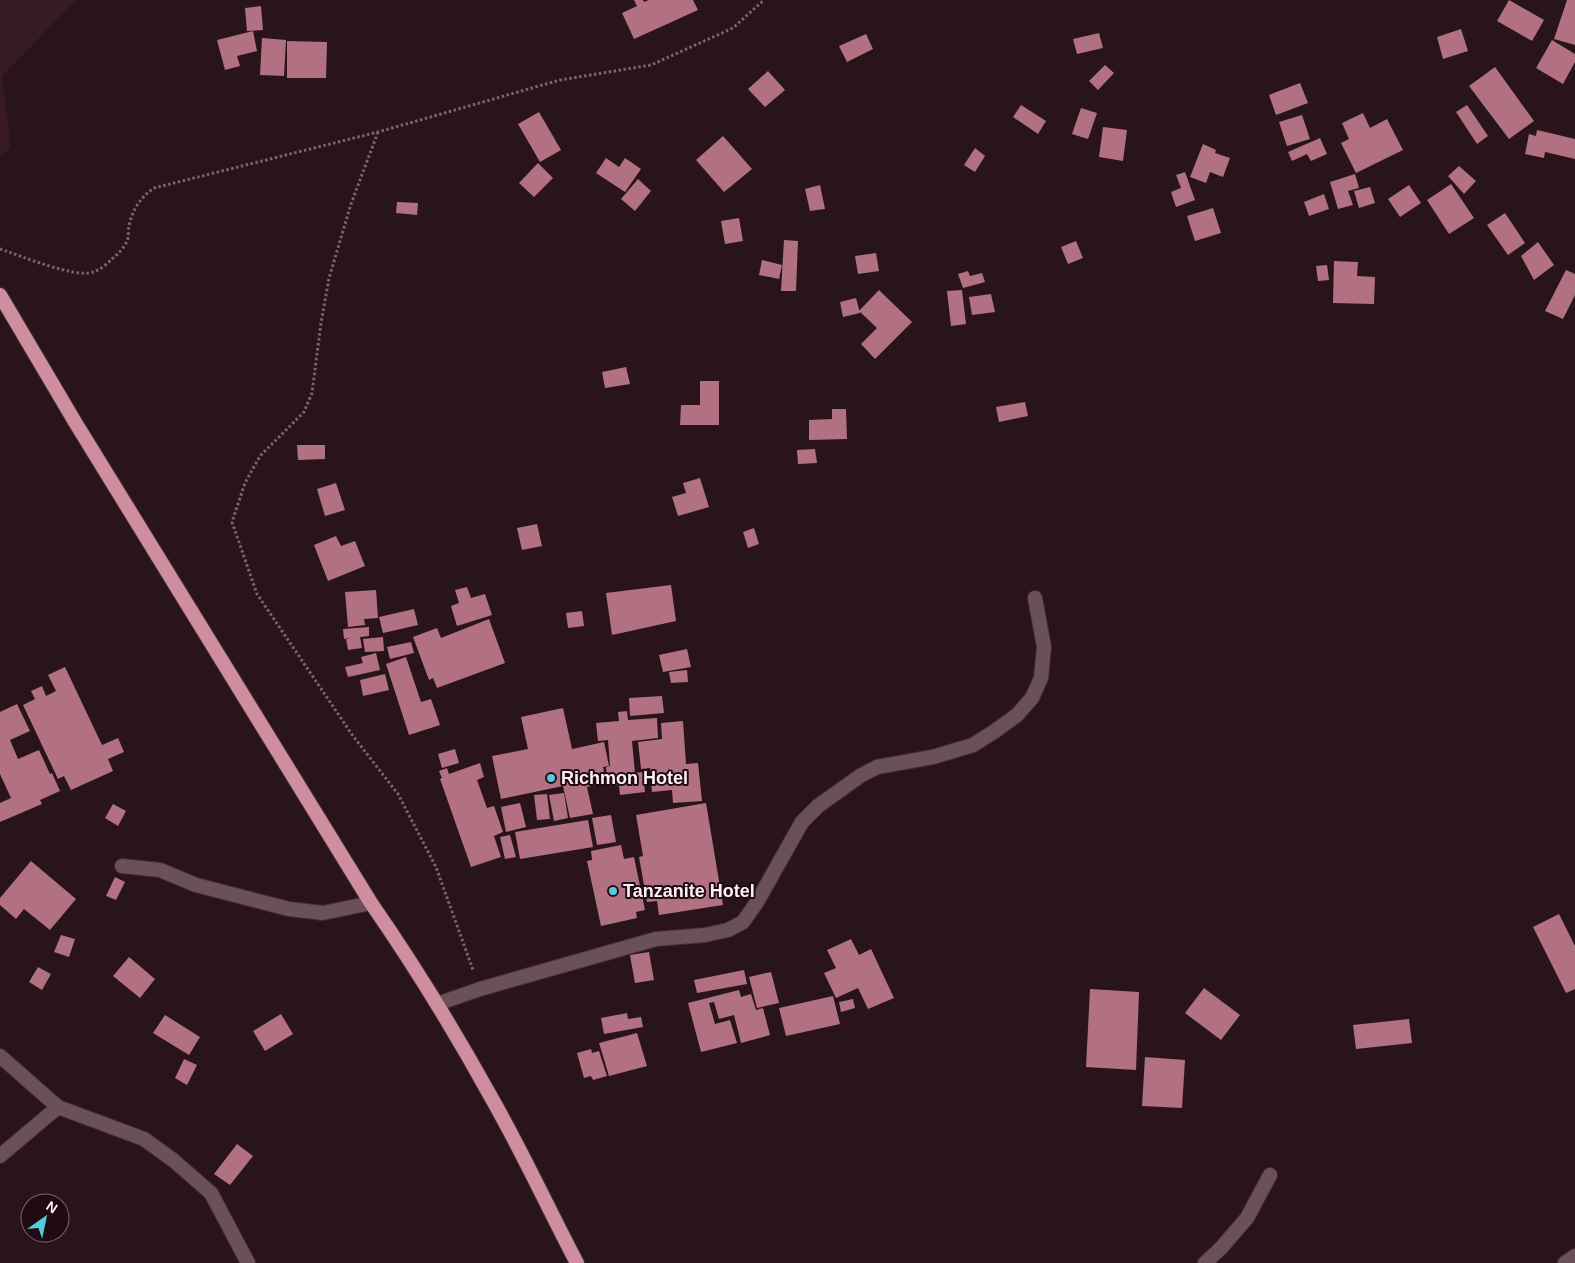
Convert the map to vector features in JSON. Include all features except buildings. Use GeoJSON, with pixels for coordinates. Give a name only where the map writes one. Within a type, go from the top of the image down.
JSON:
{"type":"FeatureCollection","features":[{"type":"Feature","properties":{"kind":"highway"},"geometry":{"type":"LineString","coordinates":[[0,295],[75,422],[370,902],[409,958],[437,1004],[492,1098],[577,1263]]}},
{"type":"Feature","properties":{"kind":"street"},"geometry":{"type":"LineString","coordinates":[[437,1004],[480,989],[656,939],[705,935],[728,930],[743,922],[757,902],[802,822],[818,806],[860,776],[877,767],[933,757],[973,745],[995,732],[1017,715],[1032,698],[1040,678],[1044,646],[1035,598]]}},
{"type":"Feature","properties":{"kind":"street"},"geometry":{"type":"LineString","coordinates":[[122,866],[160,870],[196,885],[289,909],[323,913],[370,902]]}},
{"type":"Feature","properties":{"kind":"street"},"geometry":{"type":"LineString","coordinates":[[0,1056],[58,1107],[144,1139],[174,1160],[211,1193],[248,1263]]}},
{"type":"Feature","properties":{"kind":"street"},"geometry":{"type":"LineString","coordinates":[[0,1156],[58,1107]]}},
{"type":"Feature","properties":{"kind":"street"},"geometry":{"type":"LineString","coordinates":[[1205,1263],[1247,1218],[1270,1174]]}},
{"type":"Feature","properties":{"kind":"street"},"geometry":{"type":"LineString","coordinates":[[1564,1263],[1575,1256]]}},
{"type":"Feature","properties":{"kind":"path"},"geometry":{"type":"LineString","coordinates":[[0,249],[79,274],[92,273],[119,253],[127,241],[129,224],[134,210],[144,195],[154,188],[378,132],[560,80],[651,65],[733,28],[764,0]]}},
{"type":"Feature","properties":{"kind":"path"},"geometry":{"type":"LineString","coordinates":[[378,132],[351,204],[329,278],[312,393],[304,412],[260,456],[245,483],[232,522],[257,594],[353,736],[398,794],[436,867],[480,989]]}},
{"type":"Feature","properties":{"kind":"shaded area"},"geometry":{"type":"Polygon","coordinates":[[[0,0],[76,0],[2,76],[11,149],[0,155],[0,0]]]}},
{"type":"Feature","properties":{"kind":"place","name":"Richmon Hotel"},"geometry":{"type":"Point","coordinates":[551,778]}},
{"type":"Feature","properties":{"kind":"place","name":"Tanzanite Hotel"},"geometry":{"type":"Point","coordinates":[613,891]}}]}
